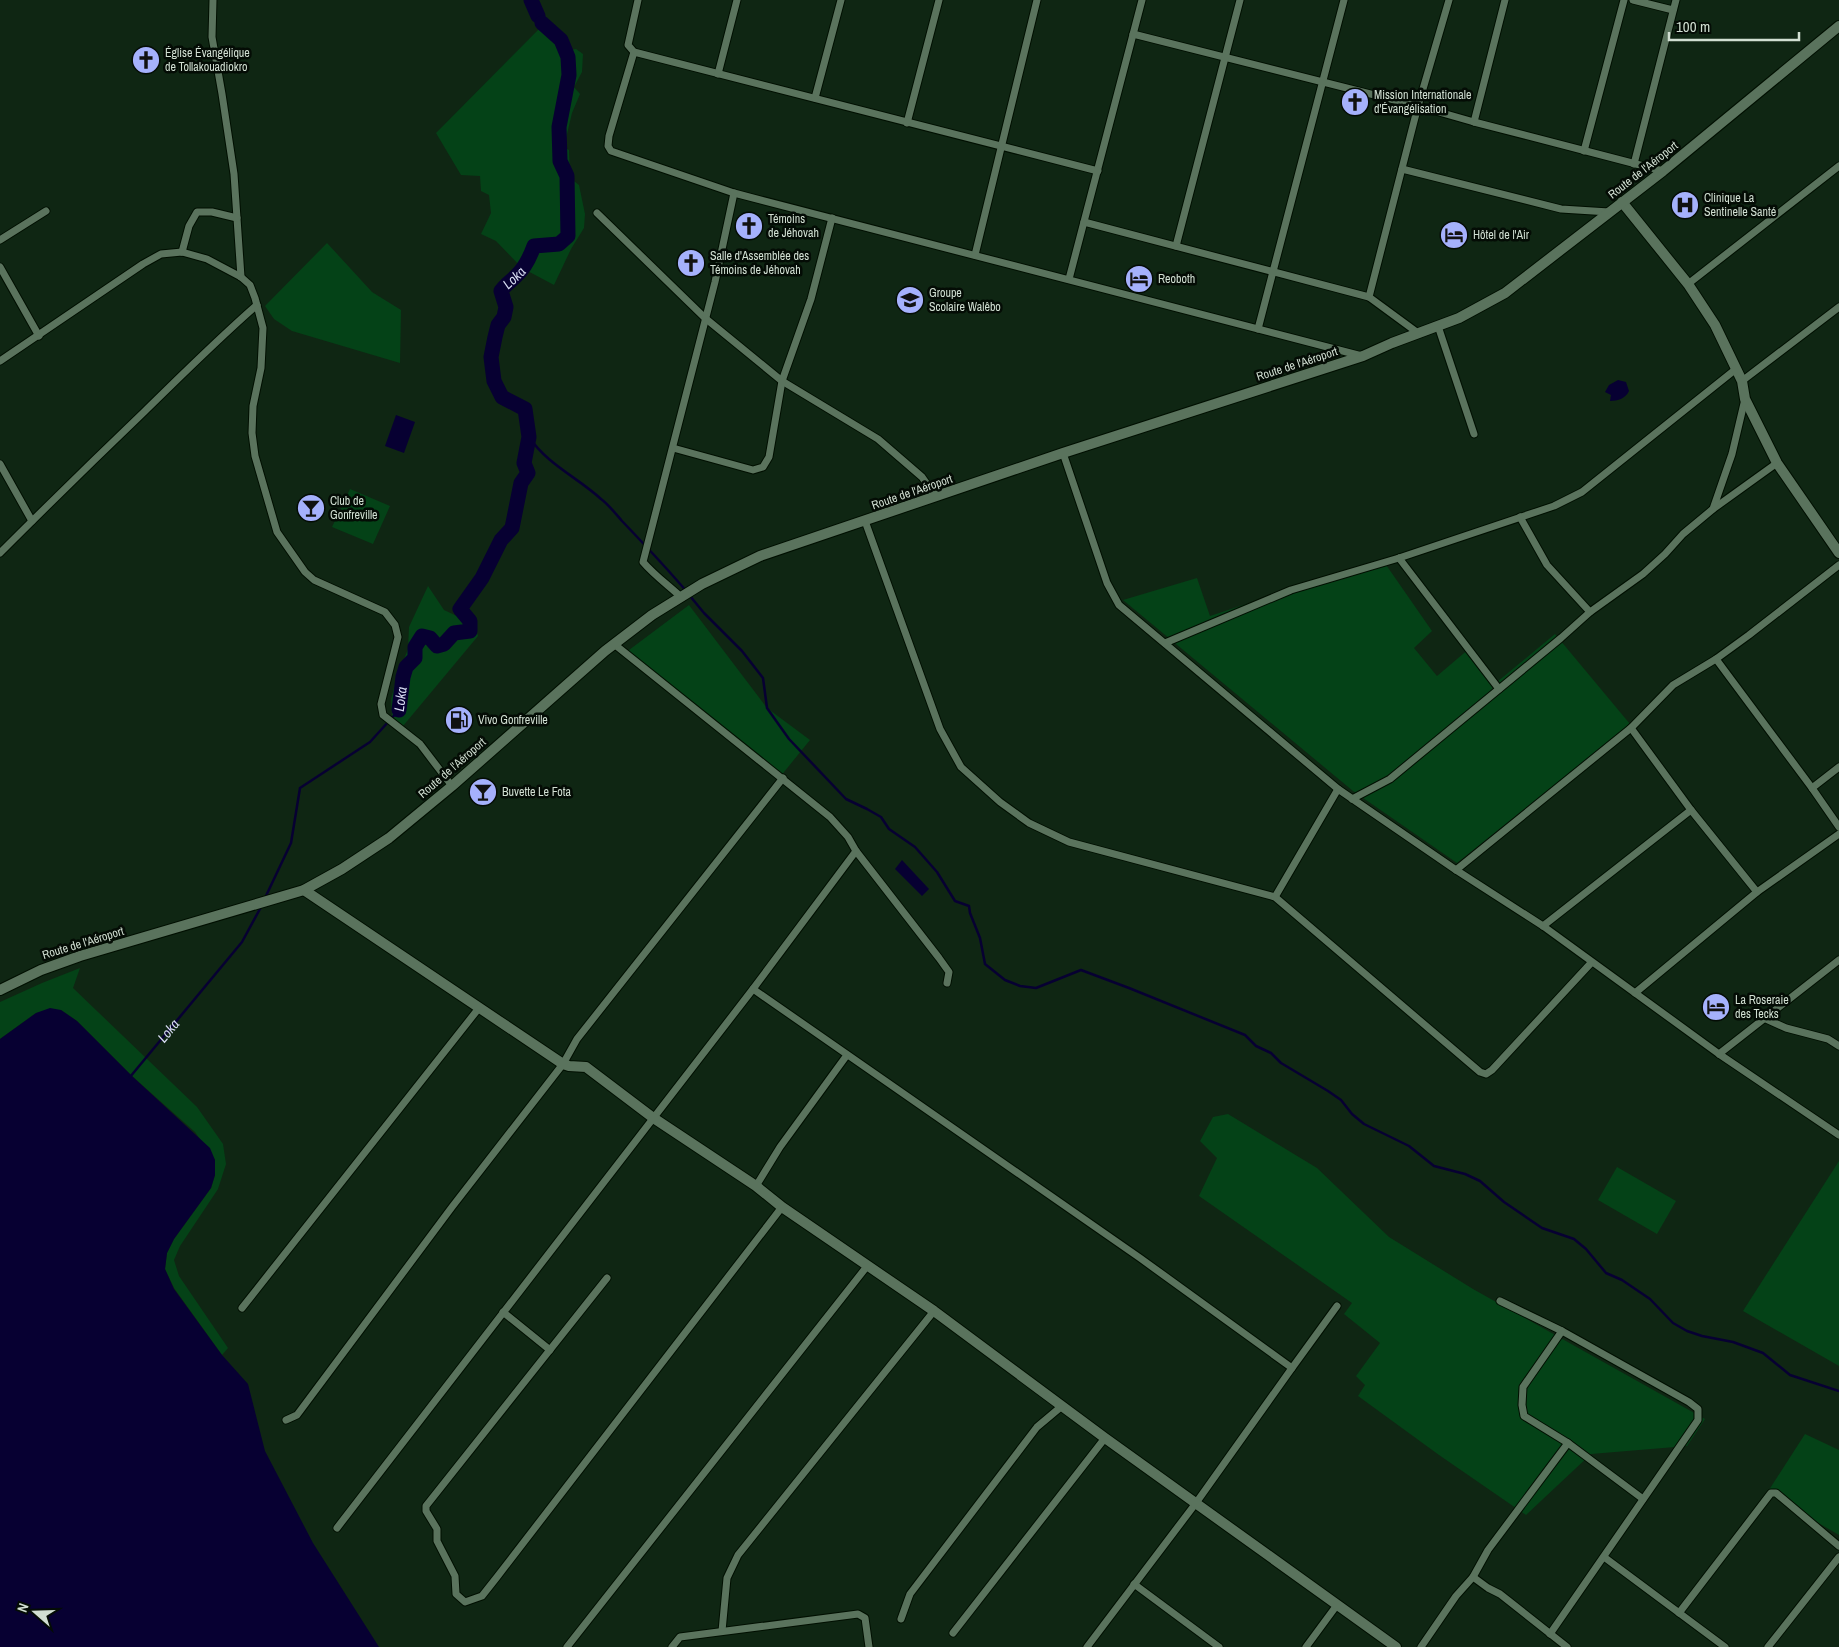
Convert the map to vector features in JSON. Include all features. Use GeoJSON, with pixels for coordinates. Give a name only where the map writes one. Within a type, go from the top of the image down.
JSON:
{"type":"FeatureCollection","features":[{"type":"Feature","properties":{"kind":"main road","name":"Route de l'Aéroport"},"geometry":{"type":"LineString","coordinates":[[0,990],[40,970],[80,956],[304,890],[342,869],[390,838],[614,644],[652,615],[702,584],[760,556],[1063,453],[1364,356],[1459,318],[1505,293],[1548,262],[1663,171],[1839,26]]}},
{"type":"Feature","properties":{"kind":"main road"},"geometry":{"type":"LineString","coordinates":[[1622,202],[1688,284],[1715,326],[1742,381],[1745,399],[1777,463],[1839,553]]}},
{"type":"Feature","properties":{"kind":"main road"},"geometry":{"type":"LineString","coordinates":[[304,890],[563,1064],[586,1067],[652,1117],[756,1186],[782,1207],[934,1311],[1105,1438],[1396,1647]]}},
{"type":"Feature","properties":{"kind":"street"},"geometry":{"type":"LineString","coordinates":[[213,0],[212,37],[234,174],[241,277]]}},
{"type":"Feature","properties":{"kind":"street"},"geometry":{"type":"LineString","coordinates":[[638,0],[628,45],[634,52],[1098,171]]}},
{"type":"Feature","properties":{"kind":"street"},"geometry":{"type":"LineString","coordinates":[[718,74],[737,0]]}},
{"type":"Feature","properties":{"kind":"street"},"geometry":{"type":"LineString","coordinates":[[815,98],[841,0]]}},
{"type":"Feature","properties":{"kind":"street"},"geometry":{"type":"LineString","coordinates":[[907,122],[939,0]]}},
{"type":"Feature","properties":{"kind":"street"},"geometry":{"type":"LineString","coordinates":[[976,255],[1037,0]]}},
{"type":"Feature","properties":{"kind":"street"},"geometry":{"type":"LineString","coordinates":[[1069,279],[1142,0]]}},
{"type":"Feature","properties":{"kind":"street"},"geometry":{"type":"LineString","coordinates":[[1176,246],[1238,0]]}},
{"type":"Feature","properties":{"kind":"street"},"geometry":{"type":"LineString","coordinates":[[1258,328],[1344,0]]}},
{"type":"Feature","properties":{"kind":"street"},"geometry":{"type":"LineString","coordinates":[[1369,297],[1418,106],[1449,0]]}},
{"type":"Feature","properties":{"kind":"street"},"geometry":{"type":"LineString","coordinates":[[1474,122],[1506,0]]}},
{"type":"Feature","properties":{"kind":"street"},"geometry":{"type":"LineString","coordinates":[[1584,151],[1624,0]]}},
{"type":"Feature","properties":{"kind":"street"},"geometry":{"type":"LineString","coordinates":[[1633,0],[1674,10]]}},
{"type":"Feature","properties":{"kind":"street"},"geometry":{"type":"LineString","coordinates":[[1634,164],[1676,0]]}},
{"type":"Feature","properties":{"kind":"street"},"geometry":{"type":"LineString","coordinates":[[1133,34],[1418,106],[1663,171]]}},
{"type":"Feature","properties":{"kind":"street"},"geometry":{"type":"LineString","coordinates":[[634,52],[608,146],[611,151],[734,193],[1364,356]]}},
{"type":"Feature","properties":{"kind":"street"},"geometry":{"type":"LineString","coordinates":[[1688,284],[1839,166]]}},
{"type":"Feature","properties":{"kind":"street"},"geometry":{"type":"LineString","coordinates":[[1402,169],[1561,208],[1609,212]]}},
{"type":"Feature","properties":{"kind":"street"},"geometry":{"type":"LineString","coordinates":[[681,597],[643,562],[715,282],[734,193]]}},
{"type":"Feature","properties":{"kind":"street"},"geometry":{"type":"LineString","coordinates":[[0,240],[46,211]]}},
{"type":"Feature","properties":{"kind":"street"},"geometry":{"type":"LineString","coordinates":[[182,252],[186,233],[197,212],[212,212],[237,218]]}},
{"type":"Feature","properties":{"kind":"street"},"geometry":{"type":"LineString","coordinates":[[597,212],[706,318],[782,381],[878,439],[922,478],[936,497]]}},
{"type":"Feature","properties":{"kind":"street"},"geometry":{"type":"LineString","coordinates":[[673,448],[753,470],[764,467],[768,456],[782,381],[811,300],[832,218]]}},
{"type":"Feature","properties":{"kind":"street"},"geometry":{"type":"LineString","coordinates":[[1084,222],[1369,297],[1418,333]]}},
{"type":"Feature","properties":{"kind":"street"},"geometry":{"type":"LineString","coordinates":[[0,361],[143,264],[161,254],[182,252],[207,259],[241,277],[250,285],[263,328],[260,368],[253,406],[252,433],[261,480],[277,532],[305,572],[314,580],[385,612],[395,625],[398,637],[381,704],[383,715],[420,744],[452,786]]}},
{"type":"Feature","properties":{"kind":"street"},"geometry":{"type":"LineString","coordinates":[[0,267],[39,336]]}},
{"type":"Feature","properties":{"kind":"street"},"geometry":{"type":"LineString","coordinates":[[0,554],[220,337],[257,306]]}},
{"type":"Feature","properties":{"kind":"street"},"geometry":{"type":"LineString","coordinates":[[1742,381],[1839,307]]}},
{"type":"Feature","properties":{"kind":"street"},"geometry":{"type":"LineString","coordinates":[[1438,326],[1474,434]]}},
{"type":"Feature","properties":{"kind":"street"},"geometry":{"type":"LineString","coordinates":[[1165,643],[1290,590],[1398,558],[1554,506],[1582,492],[1736,369]]}},
{"type":"Feature","properties":{"kind":"street"},"geometry":{"type":"LineString","coordinates":[[1713,509],[1732,454],[1745,399]]}},
{"type":"Feature","properties":{"kind":"street"},"geometry":{"type":"LineString","coordinates":[[1063,453],[1107,583],[1118,605],[1338,789],[1542,926],[1719,1054],[1839,1135]]}},
{"type":"Feature","properties":{"kind":"street"},"geometry":{"type":"LineString","coordinates":[[1352,799],[1390,779],[1590,612],[1642,574],[1713,509],[1777,463]]}},
{"type":"Feature","properties":{"kind":"street"},"geometry":{"type":"LineString","coordinates":[[1,466],[32,521]]}},
{"type":"Feature","properties":{"kind":"street"},"geometry":{"type":"LineString","coordinates":[[1520,517],[1547,565],[1590,612]]}},
{"type":"Feature","properties":{"kind":"street"},"geometry":{"type":"LineString","coordinates":[[865,521],[926,695],[940,729],[962,766],[1000,802],[1029,823],[1069,842],[1275,897],[1480,1072],[1486,1074],[1591,963]]}},
{"type":"Feature","properties":{"kind":"street"},"geometry":{"type":"LineString","coordinates":[[1398,558],[1499,689]]}},
{"type":"Feature","properties":{"kind":"street"},"geometry":{"type":"LineString","coordinates":[[1456,870],[1631,728],[1673,685],[1716,659],[1839,565]]}},
{"type":"Feature","properties":{"kind":"street"},"geometry":{"type":"LineString","coordinates":[[614,644],[830,817],[848,837],[856,851],[939,958],[948,972],[947,983]]}},
{"type":"Feature","properties":{"kind":"street"},"geometry":{"type":"LineString","coordinates":[[1716,659],[1839,827]]}},
{"type":"Feature","properties":{"kind":"street"},"geometry":{"type":"LineString","coordinates":[[1631,728],[1690,810],[1757,892]]}},
{"type":"Feature","properties":{"kind":"street"},"geometry":{"type":"LineString","coordinates":[[1812,788],[1839,767]]}},
{"type":"Feature","properties":{"kind":"street"},"geometry":{"type":"LineString","coordinates":[[286,1420],[296,1416],[452,1207],[563,1064],[576,1039],[783,778]]}},
{"type":"Feature","properties":{"kind":"street"},"geometry":{"type":"LineString","coordinates":[[1275,897],[1338,789]]}},
{"type":"Feature","properties":{"kind":"street"},"geometry":{"type":"LineString","coordinates":[[1542,926],[1690,810]]}},
{"type":"Feature","properties":{"kind":"street"},"geometry":{"type":"LineString","coordinates":[[1635,993],[1757,892],[1839,834]]}},
{"type":"Feature","properties":{"kind":"street"},"geometry":{"type":"LineString","coordinates":[[337,1528],[856,851]]}},
{"type":"Feature","properties":{"kind":"street"},"geometry":{"type":"LineString","coordinates":[[1719,1054],[1839,960]]}},
{"type":"Feature","properties":{"kind":"street"},"geometry":{"type":"LineString","coordinates":[[752,989],[1140,1258],[1292,1368]]}},
{"type":"Feature","properties":{"kind":"street"},"geometry":{"type":"LineString","coordinates":[[242,1308],[479,1008]]}},
{"type":"Feature","properties":{"kind":"street"},"geometry":{"type":"LineString","coordinates":[[1766,1019],[1786,1028],[1828,1039],[1839,1046]]}},
{"type":"Feature","properties":{"kind":"street"},"geometry":{"type":"LineString","coordinates":[[756,1186],[780,1147],[848,1055]]}},
{"type":"Feature","properties":{"kind":"street"},"geometry":{"type":"LineString","coordinates":[[607,1278],[426,1506],[426,1511],[438,1529],[437,1541],[455,1576],[456,1594],[465,1602],[482,1596],[497,1578],[782,1207]]}},
{"type":"Feature","properties":{"kind":"street"},"geometry":{"type":"LineString","coordinates":[[567,1647],[868,1265]]}},
{"type":"Feature","properties":{"kind":"street"},"geometry":{"type":"LineString","coordinates":[[1500,1301],[1562,1331],[1689,1402],[1698,1409],[1698,1420],[1550,1634]]}},
{"type":"Feature","properties":{"kind":"street"},"geometry":{"type":"LineString","coordinates":[[1087,1647],[1196,1502],[1337,1306]]}},
{"type":"Feature","properties":{"kind":"street"},"geometry":{"type":"LineString","coordinates":[[722,1632],[727,1578],[738,1555],[934,1311]]}},
{"type":"Feature","properties":{"kind":"street"},"geometry":{"type":"LineString","coordinates":[[502,1312],[550,1350]]}},
{"type":"Feature","properties":{"kind":"street"},"geometry":{"type":"LineString","coordinates":[[1562,1331],[1523,1387],[1522,1405],[1524,1416],[1568,1444],[1643,1499]]}},
{"type":"Feature","properties":{"kind":"street"},"geometry":{"type":"LineString","coordinates":[[901,1619],[910,1594],[1037,1427],[1062,1406]]}},
{"type":"Feature","properties":{"kind":"street"},"geometry":{"type":"LineString","coordinates":[[953,1633],[1105,1438]]}},
{"type":"Feature","properties":{"kind":"street"},"geometry":{"type":"LineString","coordinates":[[1421,1647],[1456,1596],[1473,1577],[1488,1550],[1568,1444]]}},
{"type":"Feature","properties":{"kind":"street"},"geometry":{"type":"LineString","coordinates":[[1679,1613],[1772,1492],[1776,1493],[1839,1546]]}},
{"type":"Feature","properties":{"kind":"street"},"geometry":{"type":"LineString","coordinates":[[1604,1556],[1725,1647]]}},
{"type":"Feature","properties":{"kind":"street"},"geometry":{"type":"LineString","coordinates":[[1768,1647],[1839,1558]]}},
{"type":"Feature","properties":{"kind":"street"},"geometry":{"type":"LineString","coordinates":[[1473,1577],[1500,1594],[1567,1647]]}},
{"type":"Feature","properties":{"kind":"street"},"geometry":{"type":"LineString","coordinates":[[1134,1584],[1219,1647]]}},
{"type":"Feature","properties":{"kind":"street"},"geometry":{"type":"LineString","coordinates":[[1306,1647],[1337,1605]]}},
{"type":"Feature","properties":{"kind":"street"},"geometry":{"type":"LineString","coordinates":[[672,1647],[680,1637],[858,1614],[865,1618],[869,1647]]}},
{"type":"Feature","properties":{"kind":"green space"},"geometry":{"type":"Polygon","coordinates":[[[541,27],[565,51],[576,49],[583,54],[582,72],[574,87],[580,94],[572,113],[564,147],[569,150],[570,178],[579,185],[585,214],[584,228],[571,249],[554,285],[522,268],[496,241],[481,234],[491,213],[489,195],[481,191],[480,176],[461,175],[436,133],[541,27]]]}},
{"type":"Feature","properties":{"kind":"green space"},"geometry":{"type":"Polygon","coordinates":[[[327,243],[372,292],[401,310],[400,363],[292,331],[274,319],[265,306],[327,243]]]}},
{"type":"Feature","properties":{"kind":"green space"},"geometry":{"type":"Polygon","coordinates":[[[350,489],[390,506],[373,544],[332,527],[350,489]]]}},
{"type":"Feature","properties":{"kind":"green space"},"geometry":{"type":"Polygon","coordinates":[[[1382,559],[1432,631],[1414,648],[1437,676],[1470,648],[1497,682],[1555,634],[1630,724],[1457,863],[1353,791],[1123,600],[1197,578],[1210,616],[1382,559]]]}},
{"type":"Feature","properties":{"kind":"green space"},"geometry":{"type":"Polygon","coordinates":[[[428,586],[444,610],[474,624],[478,636],[403,726],[392,717],[391,699],[408,649],[409,627],[428,586]]]}},
{"type":"Feature","properties":{"kind":"green space"},"geometry":{"type":"Polygon","coordinates":[[[689,605],[767,708],[810,740],[780,777],[625,653],[689,605]]]}},
{"type":"Feature","properties":{"kind":"green space"},"geometry":{"type":"Polygon","coordinates":[[[80,968],[73,988],[197,1107],[223,1144],[226,1164],[218,1189],[180,1246],[174,1260],[179,1276],[228,1348],[222,1355],[174,1288],[165,1269],[167,1253],[174,1239],[211,1188],[215,1175],[215,1160],[195,1132],[132,1076],[77,1021],[61,1010],[36,1013],[0,1039],[0,1002],[80,968]]]}},
{"type":"Feature","properties":{"kind":"green space"},"geometry":{"type":"Polygon","coordinates":[[[1228,1114],[1317,1168],[1389,1237],[1473,1289],[1705,1419],[1687,1446],[1591,1454],[1526,1515],[1439,1455],[1358,1396],[1365,1385],[1356,1376],[1380,1343],[1344,1314],[1352,1303],[1199,1196],[1217,1158],[1200,1141],[1213,1117],[1228,1114]]]}},
{"type":"Feature","properties":{"kind":"green space"},"geometry":{"type":"Polygon","coordinates":[[[1839,1161],[1839,1366],[1743,1311],[1839,1161]]]}},
{"type":"Feature","properties":{"kind":"green space"},"geometry":{"type":"Polygon","coordinates":[[[1617,1167],[1676,1201],[1657,1234],[1598,1200],[1617,1167]]]}},
{"type":"Feature","properties":{"kind":"green space"},"geometry":{"type":"Polygon","coordinates":[[[1805,1434],[1839,1450],[1839,1535],[1767,1493],[1805,1434]]]}},
{"type":"Feature","properties":{"kind":"shaded area"},"geometry":{"type":"Polygon","coordinates":[[[1618,380],[1626,382],[1629,391],[1621,399],[1610,401],[1611,395],[1605,392],[1609,385],[1618,380]]]}},
{"type":"Feature","properties":{"kind":"shaded area"},"geometry":{"type":"Polygon","coordinates":[[[396,415],[415,422],[404,453],[385,446],[396,415]]]}},
{"type":"Feature","properties":{"kind":"shaded area"},"geometry":{"type":"Polygon","coordinates":[[[902,860],[929,889],[922,896],[895,869],[902,860]]]}},
{"type":"Feature","properties":{"kind":"shaded area"},"geometry":{"type":"Polygon","coordinates":[[[50,1008],[61,1010],[77,1021],[132,1076],[210,1148],[215,1160],[215,1175],[211,1188],[174,1239],[167,1253],[165,1269],[174,1289],[222,1355],[248,1384],[265,1451],[313,1543],[379,1647],[0,1647],[0,1039],[36,1013],[50,1008]]]}},
{"type":"Feature","properties":{"kind":"waterway","name":"Loka"},"geometry":{"type":"LineString","coordinates":[[531,0],[538,16]]}},
{"type":"Feature","properties":{"kind":"waterway","name":"Loka"},"geometry":{"type":"LineString","coordinates":[[399,710],[406,667],[415,658],[415,647],[422,636],[430,638],[437,646],[444,644],[454,633],[470,631],[470,621],[460,609],[482,578],[501,540],[512,528],[521,483],[528,473],[524,463],[529,437],[525,409],[502,397],[494,381],[491,357],[498,325],[504,317],[506,307],[501,291],[522,269],[534,246],[559,244],[568,236],[567,176],[560,161],[559,127],[569,75],[568,57],[561,40],[542,23]]}},
{"type":"Feature","properties":{"kind":"waterway"},"geometry":{"type":"LineString","coordinates":[[529,437],[554,463],[607,504],[687,592]]}},
{"type":"Feature","properties":{"kind":"waterway"},"geometry":{"type":"LineString","coordinates":[[690,596],[704,613],[742,651],[763,678],[767,708],[789,739],[846,799],[881,817],[889,829],[915,847],[937,872],[955,901],[969,906],[980,938],[985,964],[1005,980],[1020,986],[1036,988],[1081,970],[1245,1035],[1256,1046],[1271,1053],[1281,1063],[1341,1100],[1352,1114],[1364,1124],[1409,1146],[1434,1166],[1465,1174],[1480,1181],[1504,1202],[1542,1228],[1574,1239],[1586,1249],[1606,1273],[1622,1280],[1650,1299],[1673,1323],[1687,1331],[1733,1342],[1763,1353],[1790,1375],[1839,1391]]}},
{"type":"Feature","properties":{"kind":"waterway","name":"Loka"},"geometry":{"type":"LineString","coordinates":[[265,898],[291,843],[300,788],[370,742],[399,710]]}},
{"type":"Feature","properties":{"kind":"waterway","name":"Loka"},"geometry":{"type":"LineString","coordinates":[[130,1077],[242,942],[261,907]]}},
{"type":"Feature","properties":{"kind":"place","name":"Église Évangélique de Tollakouadiokro"},"geometry":{"type":"Point","coordinates":[146,60]}},
{"type":"Feature","properties":{"kind":"place","name":"Mission Internationale d'Évangélisation"},"geometry":{"type":"Point","coordinates":[1355,102]}},
{"type":"Feature","properties":{"kind":"place","name":"Clinique La Sentinelle Santé"},"geometry":{"type":"Point","coordinates":[1685,205]}},
{"type":"Feature","properties":{"kind":"place","name":"Témoins de Jéhovah"},"geometry":{"type":"Point","coordinates":[749,226]}},
{"type":"Feature","properties":{"kind":"place","name":"Hôtel de l'Air"},"geometry":{"type":"Point","coordinates":[1454,235]}},
{"type":"Feature","properties":{"kind":"place","name":"Salle d'Assemblée des Témoins de Jéhovah"},"geometry":{"type":"Point","coordinates":[691,263]}},
{"type":"Feature","properties":{"kind":"place","name":"Reoboth"},"geometry":{"type":"Point","coordinates":[1139,279]}},
{"type":"Feature","properties":{"kind":"place","name":"Groupe Scolaire Walêbo"},"geometry":{"type":"Point","coordinates":[910,300]}},
{"type":"Feature","properties":{"kind":"place","name":"Club de Gonfreville"},"geometry":{"type":"Point","coordinates":[311,508]}},
{"type":"Feature","properties":{"kind":"place","name":"Vivo Gonfreville"},"geometry":{"type":"Point","coordinates":[459,720]}},
{"type":"Feature","properties":{"kind":"place","name":"Buvette Le Fota"},"geometry":{"type":"Point","coordinates":[483,792]}},
{"type":"Feature","properties":{"kind":"place","name":"La Roseraie des Tecks"},"geometry":{"type":"Point","coordinates":[1716,1007]}}]}
